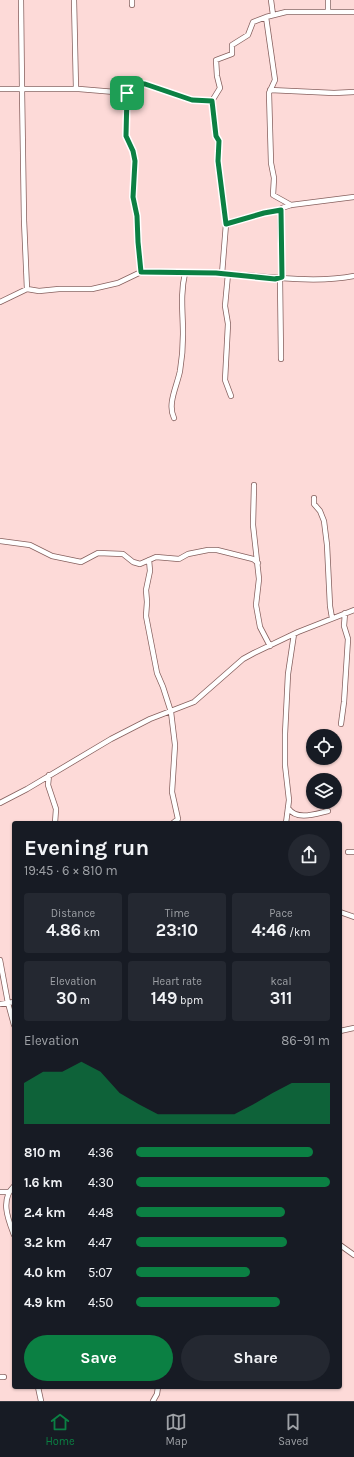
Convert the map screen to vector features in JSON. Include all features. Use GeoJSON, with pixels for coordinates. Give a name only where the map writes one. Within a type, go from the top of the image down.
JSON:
{"type":"FeatureCollection","features":[{"type":"Feature","properties":{"kind":"street"},"geometry":{"type":"LineString","coordinates":[[21,0],[24,220],[27,289]]}},
{"type":"Feature","properties":{"kind":"street"},"geometry":{"type":"LineString","coordinates":[[74,0],[76,89]]}},
{"type":"Feature","properties":{"kind":"street"},"geometry":{"type":"LineString","coordinates":[[271,0],[272,15]]}},
{"type":"Feature","properties":{"kind":"street"},"geometry":{"type":"LineString","coordinates":[[328,0],[328,12]]}},
{"type":"Feature","properties":{"kind":"street"},"geometry":{"type":"LineString","coordinates":[[222,274],[226,224],[218,161],[219,141],[216,136],[212,101],[220,88],[217,76],[216,60],[232,54],[232,45],[248,35],[253,22],[272,15],[286,12],[328,12],[354,14]]}},
{"type":"Feature","properties":{"kind":"street"},"geometry":{"type":"LineString","coordinates":[[266,17],[275,80],[269,93],[271,163],[274,178],[273,195],[290,205]]}},
{"type":"Feature","properties":{"kind":"street"},"geometry":{"type":"LineString","coordinates":[[141,272],[137,216],[133,197],[135,161],[133,151],[126,136],[127,93],[131,84],[145,84],[192,100],[212,101]]}},
{"type":"Feature","properties":{"kind":"street"},"geometry":{"type":"LineString","coordinates":[[0,89],[76,89],[127,93]]}},
{"type":"Feature","properties":{"kind":"street"},"geometry":{"type":"LineString","coordinates":[[270,90],[334,93],[354,92]]}},
{"type":"Feature","properties":{"kind":"street"},"geometry":{"type":"LineString","coordinates":[[226,224],[264,213],[281,210],[283,207],[290,205],[354,197]]}},
{"type":"Feature","properties":{"kind":"street"},"geometry":{"type":"LineString","coordinates":[[281,210],[281,360]]}},
{"type":"Feature","properties":{"kind":"street"},"geometry":{"type":"LineString","coordinates":[[0,302],[27,289],[39,291],[59,289],[92,289],[118,283],[141,272],[228,274],[306,280],[336,280],[354,276]]}},
{"type":"Feature","properties":{"kind":"street"},"geometry":{"type":"LineString","coordinates":[[174,418],[170,412],[180,371],[183,335],[181,287],[185,273]]}},
{"type":"Feature","properties":{"kind":"street"},"geometry":{"type":"LineString","coordinates":[[228,274],[225,306],[228,324],[225,380],[231,396]]}},
{"type":"Feature","properties":{"kind":"street"},"geometry":{"type":"LineString","coordinates":[[254,485],[253,525],[259,579],[256,605],[260,627],[270,646]]}},
{"type":"Feature","properties":{"kind":"street"},"geometry":{"type":"LineString","coordinates":[[314,498],[314,504],[320,511],[324,521],[332,618]]}},
{"type":"Feature","properties":{"kind":"street"},"geometry":{"type":"LineString","coordinates":[[0,541],[30,545],[52,556],[81,562],[98,553],[123,554],[133,562],[140,564],[156,558],[180,559],[188,554],[208,550],[218,550],[246,556],[258,563]]}},
{"type":"Feature","properties":{"kind":"street"},"geometry":{"type":"LineString","coordinates":[[246,556],[255,548]]}},
{"type":"Feature","properties":{"kind":"street"},"geometry":{"type":"LineString","coordinates":[[149,560],[150,572],[146,590],[148,602],[146,616],[157,673],[171,712],[174,745],[172,792],[178,819],[176,821]]}},
{"type":"Feature","properties":{"kind":"street"},"geometry":{"type":"LineString","coordinates":[[0,803],[111,739],[150,720],[194,702],[243,659],[254,652],[354,610]]}},
{"type":"Feature","properties":{"kind":"street"},"geometry":{"type":"LineString","coordinates":[[341,724],[348,639],[344,626],[345,613]]}},
{"type":"Feature","properties":{"kind":"street"},"geometry":{"type":"LineString","coordinates":[[286,821],[289,800],[284,749],[288,674],[294,634]]}},
{"type":"Feature","properties":{"kind":"street"},"geometry":{"type":"LineString","coordinates":[[49,776],[48,785],[56,809],[55,821]]}},
{"type":"Feature","properties":{"kind":"street"},"geometry":{"type":"LineString","coordinates":[[288,808],[291,813],[301,816],[328,811]]}},
{"type":"Feature","properties":{"kind":"street"},"geometry":{"type":"LineString","coordinates":[[348,852],[354,852]]}},
{"type":"Feature","properties":{"kind":"street"},"geometry":{"type":"LineString","coordinates":[[342,913],[354,917]]}},
{"type":"Feature","properties":{"kind":"street"},"geometry":{"type":"LineString","coordinates":[[0,960],[12,1018]]}},
{"type":"Feature","properties":{"kind":"street"},"geometry":{"type":"LineString","coordinates":[[0,1004],[12,1002]]}},
{"type":"Feature","properties":{"kind":"street"},"geometry":{"type":"LineString","coordinates":[[342,1031],[354,1028]]}},
{"type":"Feature","properties":{"kind":"street"},"geometry":{"type":"LineString","coordinates":[[12,1188],[8,1192],[6,1214],[12,1230]]}},
{"type":"Feature","properties":{"kind":"street"},"geometry":{"type":"LineString","coordinates":[[0,1192],[8,1192]]}},
{"type":"Feature","properties":{"kind":"street"},"geometry":{"type":"LineString","coordinates":[[342,1246],[354,1255]]}},
{"type":"Feature","properties":{"kind":"street"},"geometry":{"type":"LineString","coordinates":[[38,1389],[41,1401]]}},
{"type":"Feature","properties":{"kind":"street"},"geometry":{"type":"LineString","coordinates":[[153,1401],[158,1389]]}},
{"type":"Feature","properties":{"kind":"route"},"geometry":{"type":"LineString","coordinates":[[131,84],[145,84],[171,93],[182,95],[192,100],[212,101],[216,136],[219,141],[218,161],[220,187],[226,224],[264,213],[281,210],[282,277],[275,279],[216,273],[188,274],[141,272],[137,216],[133,197],[135,161],[133,151],[126,136],[127,93],[131,84]]}}]}
